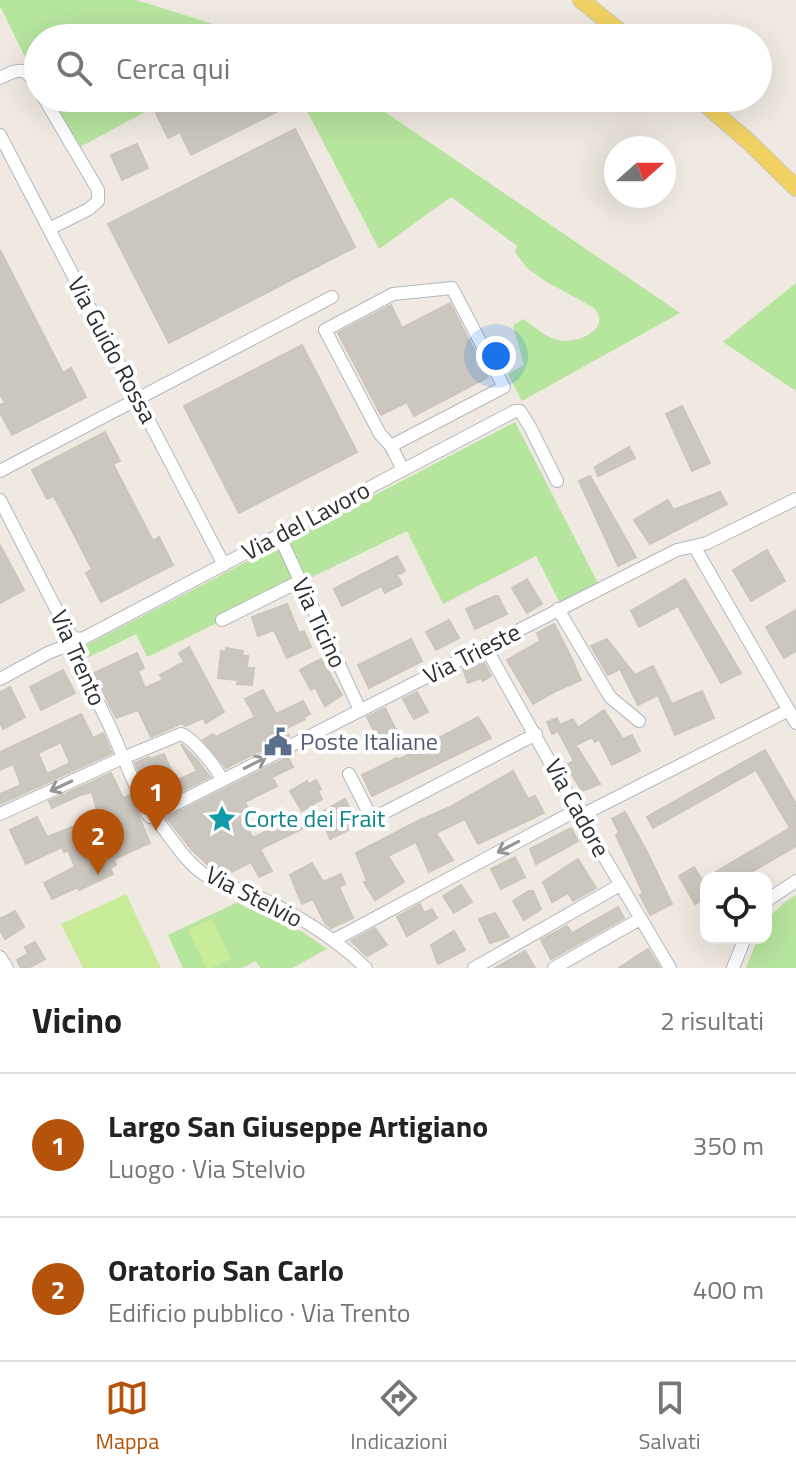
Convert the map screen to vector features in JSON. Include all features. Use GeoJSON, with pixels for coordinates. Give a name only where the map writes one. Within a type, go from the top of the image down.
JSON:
{"type":"FeatureCollection","features":[{"type":"Feature","properties":{"kind":"main road"},"geometry":{"type":"LineString","coordinates":[[581,0],[611,24]]}},
{"type":"Feature","properties":{"kind":"main road"},"geometry":{"type":"LineString","coordinates":[[714,112],[796,188]]}},
{"type":"Feature","properties":{"kind":"street"},"geometry":{"type":"LineString","coordinates":[[0,78],[14,71],[24,71]]}},
{"type":"Feature","properties":{"kind":"street"},"geometry":{"type":"LineString","coordinates":[[49,229],[89,209],[98,201],[98,190],[52,112]]}},
{"type":"Feature","properties":{"kind":"street","name":"Via Guido Rossa"},"geometry":{"type":"LineString","coordinates":[[0,135],[224,565]]}},
{"type":"Feature","properties":{"kind":"street"},"geometry":{"type":"LineString","coordinates":[[391,446],[487,410],[504,387],[452,288],[393,294],[325,330],[380,434],[391,446],[403,470]]}},
{"type":"Feature","properties":{"kind":"street"},"geometry":{"type":"LineString","coordinates":[[0,471],[332,297]]}},
{"type":"Feature","properties":{"kind":"street","name":"Via del Lavoro"},"geometry":{"type":"LineString","coordinates":[[0,679],[403,470],[487,410],[520,411],[557,481]]}},
{"type":"Feature","properties":{"kind":"street","name":"Via Trieste"},"geometry":{"type":"LineString","coordinates":[[150,817],[677,550],[720,537],[796,499]]}},
{"type":"Feature","properties":{"kind":"street","name":"Via Trento"},"geometry":{"type":"LineString","coordinates":[[0,500],[73,640],[76,656],[150,817]]}},
{"type":"Feature","properties":{"kind":"street","name":"Via Ticino"},"geometry":{"type":"LineString","coordinates":[[279,535],[360,710]]}},
{"type":"Feature","properties":{"kind":"street"},"geometry":{"type":"LineString","coordinates":[[694,546],[796,723]]}},
{"type":"Feature","properties":{"kind":"street"},"geometry":{"type":"LineString","coordinates":[[222,620],[300,581]]}},
{"type":"Feature","properties":{"kind":"street"},"geometry":{"type":"LineString","coordinates":[[558,609],[603,688],[639,721]]}},
{"type":"Feature","properties":{"kind":"street","name":"Via Cadore"},"geometry":{"type":"LineString","coordinates":[[486,648],[578,813],[670,968]]}},
{"type":"Feature","properties":{"kind":"street"},"geometry":{"type":"LineString","coordinates":[[334,940],[578,813],[789,710]]}},
{"type":"Feature","properties":{"kind":"street"},"geometry":{"type":"LineString","coordinates":[[0,814],[118,760],[184,734],[216,767],[222,780]]}},
{"type":"Feature","properties":{"kind":"street"},"geometry":{"type":"LineString","coordinates":[[349,774],[372,819],[536,734]]}},
{"type":"Feature","properties":{"kind":"street","name":"Via Stelvio"},"geometry":{"type":"LineString","coordinates":[[150,817],[156,819],[194,866],[207,876],[298,917],[334,940],[366,968]]}},
{"type":"Feature","properties":{"kind":"street"},"geometry":{"type":"LineString","coordinates":[[772,897],[796,881]]}},
{"type":"Feature","properties":{"kind":"street"},"geometry":{"type":"LineString","coordinates":[[474,968],[620,885]]}},
{"type":"Feature","properties":{"kind":"street"},"geometry":{"type":"LineString","coordinates":[[554,968],[640,919]]}},
{"type":"Feature","properties":{"kind":"street"},"geometry":{"type":"LineString","coordinates":[[733,968],[743,944]]}},
{"type":"Feature","properties":{"kind":"green space"},"geometry":{"type":"Polygon","coordinates":[[[0,0],[136,0],[212,24],[24,24],[24,55],[0,0]]]}},
{"type":"Feature","properties":{"kind":"green space"},"geometry":{"type":"Polygon","coordinates":[[[57,112],[145,112],[78,148],[57,112]]]}},
{"type":"Feature","properties":{"kind":"green space"},"geometry":{"type":"Polygon","coordinates":[[[308,112],[385,112],[680,313],[522,401],[508,374],[524,365],[513,326],[523,319],[552,338],[570,341],[585,336],[597,327],[599,315],[594,308],[527,268],[515,252],[517,246],[451,197],[379,249],[308,112]]]}},
{"type":"Feature","properties":{"kind":"green space"},"geometry":{"type":"Polygon","coordinates":[[[796,283],[796,391],[723,342],[796,283]]]}},
{"type":"Feature","properties":{"kind":"green space"},"geometry":{"type":"Polygon","coordinates":[[[515,422],[598,583],[561,605],[536,556],[443,604],[407,531],[147,657],[136,634],[87,658],[81,648],[515,422]]]}},
{"type":"Feature","properties":{"kind":"green space"},"geometry":{"type":"Polygon","coordinates":[[[126,894],[161,968],[83,968],[61,924],[126,894]]]}},
{"type":"Feature","properties":{"kind":"green space"},"geometry":{"type":"Polygon","coordinates":[[[796,895],[796,968],[746,968],[756,944],[772,944],[772,914],[796,895]]]}},
{"type":"Feature","properties":{"kind":"green space"},"geometry":{"type":"Polygon","coordinates":[[[238,902],[303,932],[327,949],[292,968],[260,968],[256,961],[242,968],[183,968],[168,935],[238,902]]]}},
{"type":"Feature","properties":{"kind":"green space"},"geometry":{"type":"Polygon","coordinates":[[[212,919],[231,959],[206,968],[188,930],[212,919]]]}},
{"type":"Feature","properties":{"kind":"building"},"geometry":{"type":"Polygon","coordinates":[[[276,112],[191,155],[180,132],[168,138],[156,113],[276,112]]]}},
{"type":"Feature","properties":{"kind":"building"},"geometry":{"type":"Polygon","coordinates":[[[295,129],[355,247],[169,343],[108,224],[295,129]]]}},
{"type":"Feature","properties":{"kind":"building"},"geometry":{"type":"Polygon","coordinates":[[[137,144],[148,168],[122,180],[111,155],[137,144]]]}},
{"type":"Feature","properties":{"kind":"building"},"geometry":{"type":"Polygon","coordinates":[[[0,250],[63,373],[71,368],[86,397],[12,435],[0,412],[0,405],[5,403],[0,394],[0,250]]]}},
{"type":"Feature","properties":{"kind":"building"},"geometry":{"type":"Polygon","coordinates":[[[450,303],[488,377],[414,416],[407,402],[381,415],[338,333],[391,305],[402,328],[450,303]]]}},
{"type":"Feature","properties":{"kind":"building"},"geometry":{"type":"Polygon","coordinates":[[[302,345],[357,452],[239,513],[184,406],[302,345]]]}},
{"type":"Feature","properties":{"kind":"building"},"geometry":{"type":"Polygon","coordinates":[[[682,406],[710,463],[692,471],[666,414],[682,406]]]}},
{"type":"Feature","properties":{"kind":"building"},"geometry":{"type":"Polygon","coordinates":[[[105,432],[120,461],[113,464],[153,541],[159,537],[173,565],[101,602],[86,573],[92,569],[54,496],[47,499],[32,470],[105,432]]]}},
{"type":"Feature","properties":{"kind":"building"},"geometry":{"type":"Polygon","coordinates":[[[629,447],[635,458],[598,476],[595,467],[629,447]]]}},
{"type":"Feature","properties":{"kind":"building"},"geometry":{"type":"Polygon","coordinates":[[[590,476],[636,557],[618,566],[579,481],[590,476]]]}},
{"type":"Feature","properties":{"kind":"building"},"geometry":{"type":"Polygon","coordinates":[[[720,492],[727,504],[650,544],[634,520],[668,500],[673,510],[720,492]]]}},
{"type":"Feature","properties":{"kind":"building"},"geometry":{"type":"Polygon","coordinates":[[[0,545],[24,590],[0,603],[0,545]]]}},
{"type":"Feature","properties":{"kind":"building"},"geometry":{"type":"Polygon","coordinates":[[[767,550],[785,581],[751,601],[733,570],[767,550]]]}},
{"type":"Feature","properties":{"kind":"building"},"geometry":{"type":"Polygon","coordinates":[[[397,556],[405,571],[397,575],[402,584],[385,593],[381,586],[342,606],[334,589],[397,556]]]}},
{"type":"Feature","properties":{"kind":"building"},"geometry":{"type":"Polygon","coordinates":[[[527,579],[542,604],[527,613],[512,588],[527,579]]]}},
{"type":"Feature","properties":{"kind":"building"},"geometry":{"type":"Polygon","coordinates":[[[685,579],[741,673],[721,683],[678,606],[639,627],[631,611],[685,579]]]}},
{"type":"Feature","properties":{"kind":"building"},"geometry":{"type":"Polygon","coordinates":[[[498,596],[507,614],[475,629],[466,609],[498,596]]]}},
{"type":"Feature","properties":{"kind":"building"},"geometry":{"type":"Polygon","coordinates":[[[287,604],[299,633],[304,631],[311,647],[287,658],[274,630],[258,636],[252,617],[287,604]]]}},
{"type":"Feature","properties":{"kind":"building"},"geometry":{"type":"Polygon","coordinates":[[[796,610],[796,651],[784,658],[766,627],[796,610]]]}},
{"type":"Feature","properties":{"kind":"building"},"geometry":{"type":"Polygon","coordinates":[[[449,620],[459,638],[436,650],[426,632],[449,620]]]}},
{"type":"Feature","properties":{"kind":"building"},"geometry":{"type":"Polygon","coordinates":[[[554,624],[581,680],[533,704],[507,660],[540,641],[537,633],[554,624]]]}},
{"type":"Feature","properties":{"kind":"building"},"geometry":{"type":"Polygon","coordinates":[[[411,639],[422,661],[369,688],[358,665],[411,639]]]}},
{"type":"Feature","properties":{"kind":"building"},"geometry":{"type":"Polygon","coordinates":[[[607,639],[635,675],[653,666],[672,704],[702,691],[714,718],[675,735],[658,695],[638,705],[620,669],[608,675],[591,646],[607,639]]]}},
{"type":"Feature","properties":{"kind":"building"},"geometry":{"type":"Polygon","coordinates":[[[189,647],[224,712],[206,723],[203,718],[185,726],[182,723],[151,737],[138,710],[116,718],[94,673],[137,653],[144,668],[138,671],[145,688],[163,680],[160,675],[184,662],[179,653],[189,647]]]}},
{"type":"Feature","properties":{"kind":"building"},"geometry":{"type":"Polygon","coordinates":[[[226,648],[243,651],[242,656],[248,656],[247,668],[254,668],[252,685],[218,678],[221,651],[226,652],[226,648]]]}},
{"type":"Feature","properties":{"kind":"building"},"geometry":{"type":"Polygon","coordinates":[[[321,659],[342,695],[325,706],[315,687],[311,690],[300,670],[321,659]]]}},
{"type":"Feature","properties":{"kind":"building"},"geometry":{"type":"Polygon","coordinates":[[[482,659],[491,676],[483,681],[481,678],[468,683],[463,669],[482,659]]]}},
{"type":"Feature","properties":{"kind":"building"},"geometry":{"type":"Polygon","coordinates":[[[63,670],[75,693],[41,710],[30,687],[63,670]]]}},
{"type":"Feature","properties":{"kind":"building"},"geometry":{"type":"Polygon","coordinates":[[[10,687],[25,717],[3,729],[0,722],[0,692],[10,687]]]}},
{"type":"Feature","properties":{"kind":"building"},"geometry":{"type":"Polygon","coordinates":[[[263,690],[276,714],[303,701],[310,714],[285,729],[289,736],[226,768],[203,740],[213,734],[216,737],[255,717],[245,699],[263,690]]]}},
{"type":"Feature","properties":{"kind":"building"},"geometry":{"type":"Polygon","coordinates":[[[417,692],[428,712],[414,719],[403,699],[417,692]]]}},
{"type":"Feature","properties":{"kind":"building"},"geometry":{"type":"Polygon","coordinates":[[[385,708],[396,730],[378,739],[367,717],[385,708]]]}},
{"type":"Feature","properties":{"kind":"building"},"geometry":{"type":"Polygon","coordinates":[[[604,710],[623,739],[632,735],[640,751],[612,765],[599,739],[595,742],[592,737],[576,745],[600,784],[582,791],[566,765],[574,761],[558,731],[552,734],[547,722],[557,718],[560,725],[573,719],[578,728],[604,710]]]}},
{"type":"Feature","properties":{"kind":"building"},"geometry":{"type":"Polygon","coordinates":[[[81,714],[93,738],[103,733],[112,753],[0,804],[0,794],[21,785],[13,764],[0,770],[0,752],[81,714]],[[61,742],[38,753],[47,774],[70,763],[61,742]]]}},
{"type":"Feature","properties":{"kind":"building"},"geometry":{"type":"Polygon","coordinates":[[[478,717],[491,738],[372,796],[362,775],[398,760],[478,717]]]}},
{"type":"Feature","properties":{"kind":"building"},"geometry":{"type":"Polygon","coordinates":[[[181,744],[210,777],[154,805],[135,763],[164,754],[178,780],[197,771],[181,744]]]}},
{"type":"Feature","properties":{"kind":"building"},"geometry":{"type":"Polygon","coordinates":[[[765,750],[796,804],[796,846],[751,872],[716,872],[790,828],[756,770],[653,828],[647,817],[765,750]]]}},
{"type":"Feature","properties":{"kind":"building"},"geometry":{"type":"Polygon","coordinates":[[[288,757],[293,767],[272,777],[277,786],[245,802],[248,809],[239,814],[253,838],[296,816],[302,829],[260,849],[272,871],[259,877],[251,862],[228,874],[224,867],[216,871],[192,850],[167,818],[288,757]]]}},
{"type":"Feature","properties":{"kind":"building"},"geometry":{"type":"Polygon","coordinates":[[[513,771],[528,799],[535,796],[544,813],[478,844],[465,819],[436,833],[453,860],[429,872],[416,842],[388,856],[404,882],[375,900],[364,882],[367,881],[356,853],[450,807],[513,771]]]}},
{"type":"Feature","properties":{"kind":"building"},"geometry":{"type":"Polygon","coordinates":[[[111,773],[123,798],[130,795],[150,843],[114,859],[116,865],[110,868],[113,874],[52,899],[44,883],[75,867],[68,850],[64,852],[62,847],[26,864],[10,830],[37,817],[47,837],[88,821],[87,818],[98,814],[92,792],[52,808],[49,801],[111,773]]]}},
{"type":"Feature","properties":{"kind":"building"},"geometry":{"type":"Polygon","coordinates":[[[316,780],[322,799],[302,811],[290,791],[307,781],[309,784],[316,780]]]}},
{"type":"Feature","properties":{"kind":"building"},"geometry":{"type":"Polygon","coordinates":[[[345,799],[358,825],[330,839],[320,813],[345,799]]]}},
{"type":"Feature","properties":{"kind":"building"},"geometry":{"type":"Polygon","coordinates":[[[625,812],[672,904],[650,915],[612,819],[625,812]]]}},
{"type":"Feature","properties":{"kind":"building"},"geometry":{"type":"Polygon","coordinates":[[[571,828],[578,841],[536,864],[530,849],[571,828]]]}},
{"type":"Feature","properties":{"kind":"building"},"geometry":{"type":"Polygon","coordinates":[[[515,857],[525,877],[501,889],[491,869],[515,857]]]}},
{"type":"Feature","properties":{"kind":"building"},"geometry":{"type":"Polygon","coordinates":[[[578,859],[596,888],[573,901],[568,893],[552,902],[543,882],[578,859]]]}},
{"type":"Feature","properties":{"kind":"building"},"geometry":{"type":"Polygon","coordinates":[[[312,863],[323,882],[341,874],[345,884],[339,887],[353,918],[331,928],[325,923],[313,899],[302,904],[290,875],[312,863]]]}},
{"type":"Feature","properties":{"kind":"building"},"geometry":{"type":"Polygon","coordinates":[[[694,867],[700,877],[700,901],[695,904],[679,876],[694,867]]]}},
{"type":"Feature","properties":{"kind":"building"},"geometry":{"type":"Polygon","coordinates":[[[461,885],[472,902],[454,913],[443,896],[461,885]]]}},
{"type":"Feature","properties":{"kind":"building"},"geometry":{"type":"Polygon","coordinates":[[[533,891],[541,909],[524,920],[513,901],[533,891]]]}},
{"type":"Feature","properties":{"kind":"building"},"geometry":{"type":"Polygon","coordinates":[[[420,904],[424,913],[432,909],[437,918],[407,936],[397,917],[420,904]]]}},
{"type":"Feature","properties":{"kind":"building"},"geometry":{"type":"Polygon","coordinates":[[[618,907],[624,918],[551,959],[541,940],[567,926],[572,933],[618,907]]]}},
{"type":"Feature","properties":{"kind":"building"},"geometry":{"type":"Polygon","coordinates":[[[15,911],[24,927],[5,939],[0,930],[0,919],[15,911]]]}},
{"type":"Feature","properties":{"kind":"building"},"geometry":{"type":"Polygon","coordinates":[[[495,913],[509,937],[490,943],[479,919],[495,913]]]}},
{"type":"Feature","properties":{"kind":"building"},"geometry":{"type":"Polygon","coordinates":[[[375,928],[387,945],[367,956],[351,941],[375,928]]]}},
{"type":"Feature","properties":{"kind":"building"},"geometry":{"type":"Polygon","coordinates":[[[454,931],[465,950],[438,964],[431,945],[454,931]]]}},
{"type":"Feature","properties":{"kind":"building"},"geometry":{"type":"Polygon","coordinates":[[[35,942],[45,959],[28,968],[21,968],[17,960],[28,954],[25,947],[35,942]]]}},
{"type":"Feature","properties":{"kind":"building"},"geometry":{"type":"Polygon","coordinates":[[[648,949],[660,968],[619,968],[648,949]]]}},
{"type":"Feature","properties":{"kind":"building"},"geometry":{"type":"Polygon","coordinates":[[[525,951],[535,968],[495,968],[525,951]]]}},
{"type":"Feature","properties":{"kind":"place","name":"Poste Italiane"},"geometry":{"type":"Point","coordinates":[278,742]}},
{"type":"Feature","properties":{"kind":"place","name":"Corte dei Frait"},"geometry":{"type":"Point","coordinates":[222,819]}},
{"type":"Feature","properties":{"kind":"place","name":"Largo San Giuseppe Artigiano"},"geometry":{"type":"Point","coordinates":[156,831]}},
{"type":"Feature","properties":{"kind":"place","name":"Oratorio San Carlo"},"geometry":{"type":"Point","coordinates":[98,875]}}]}
